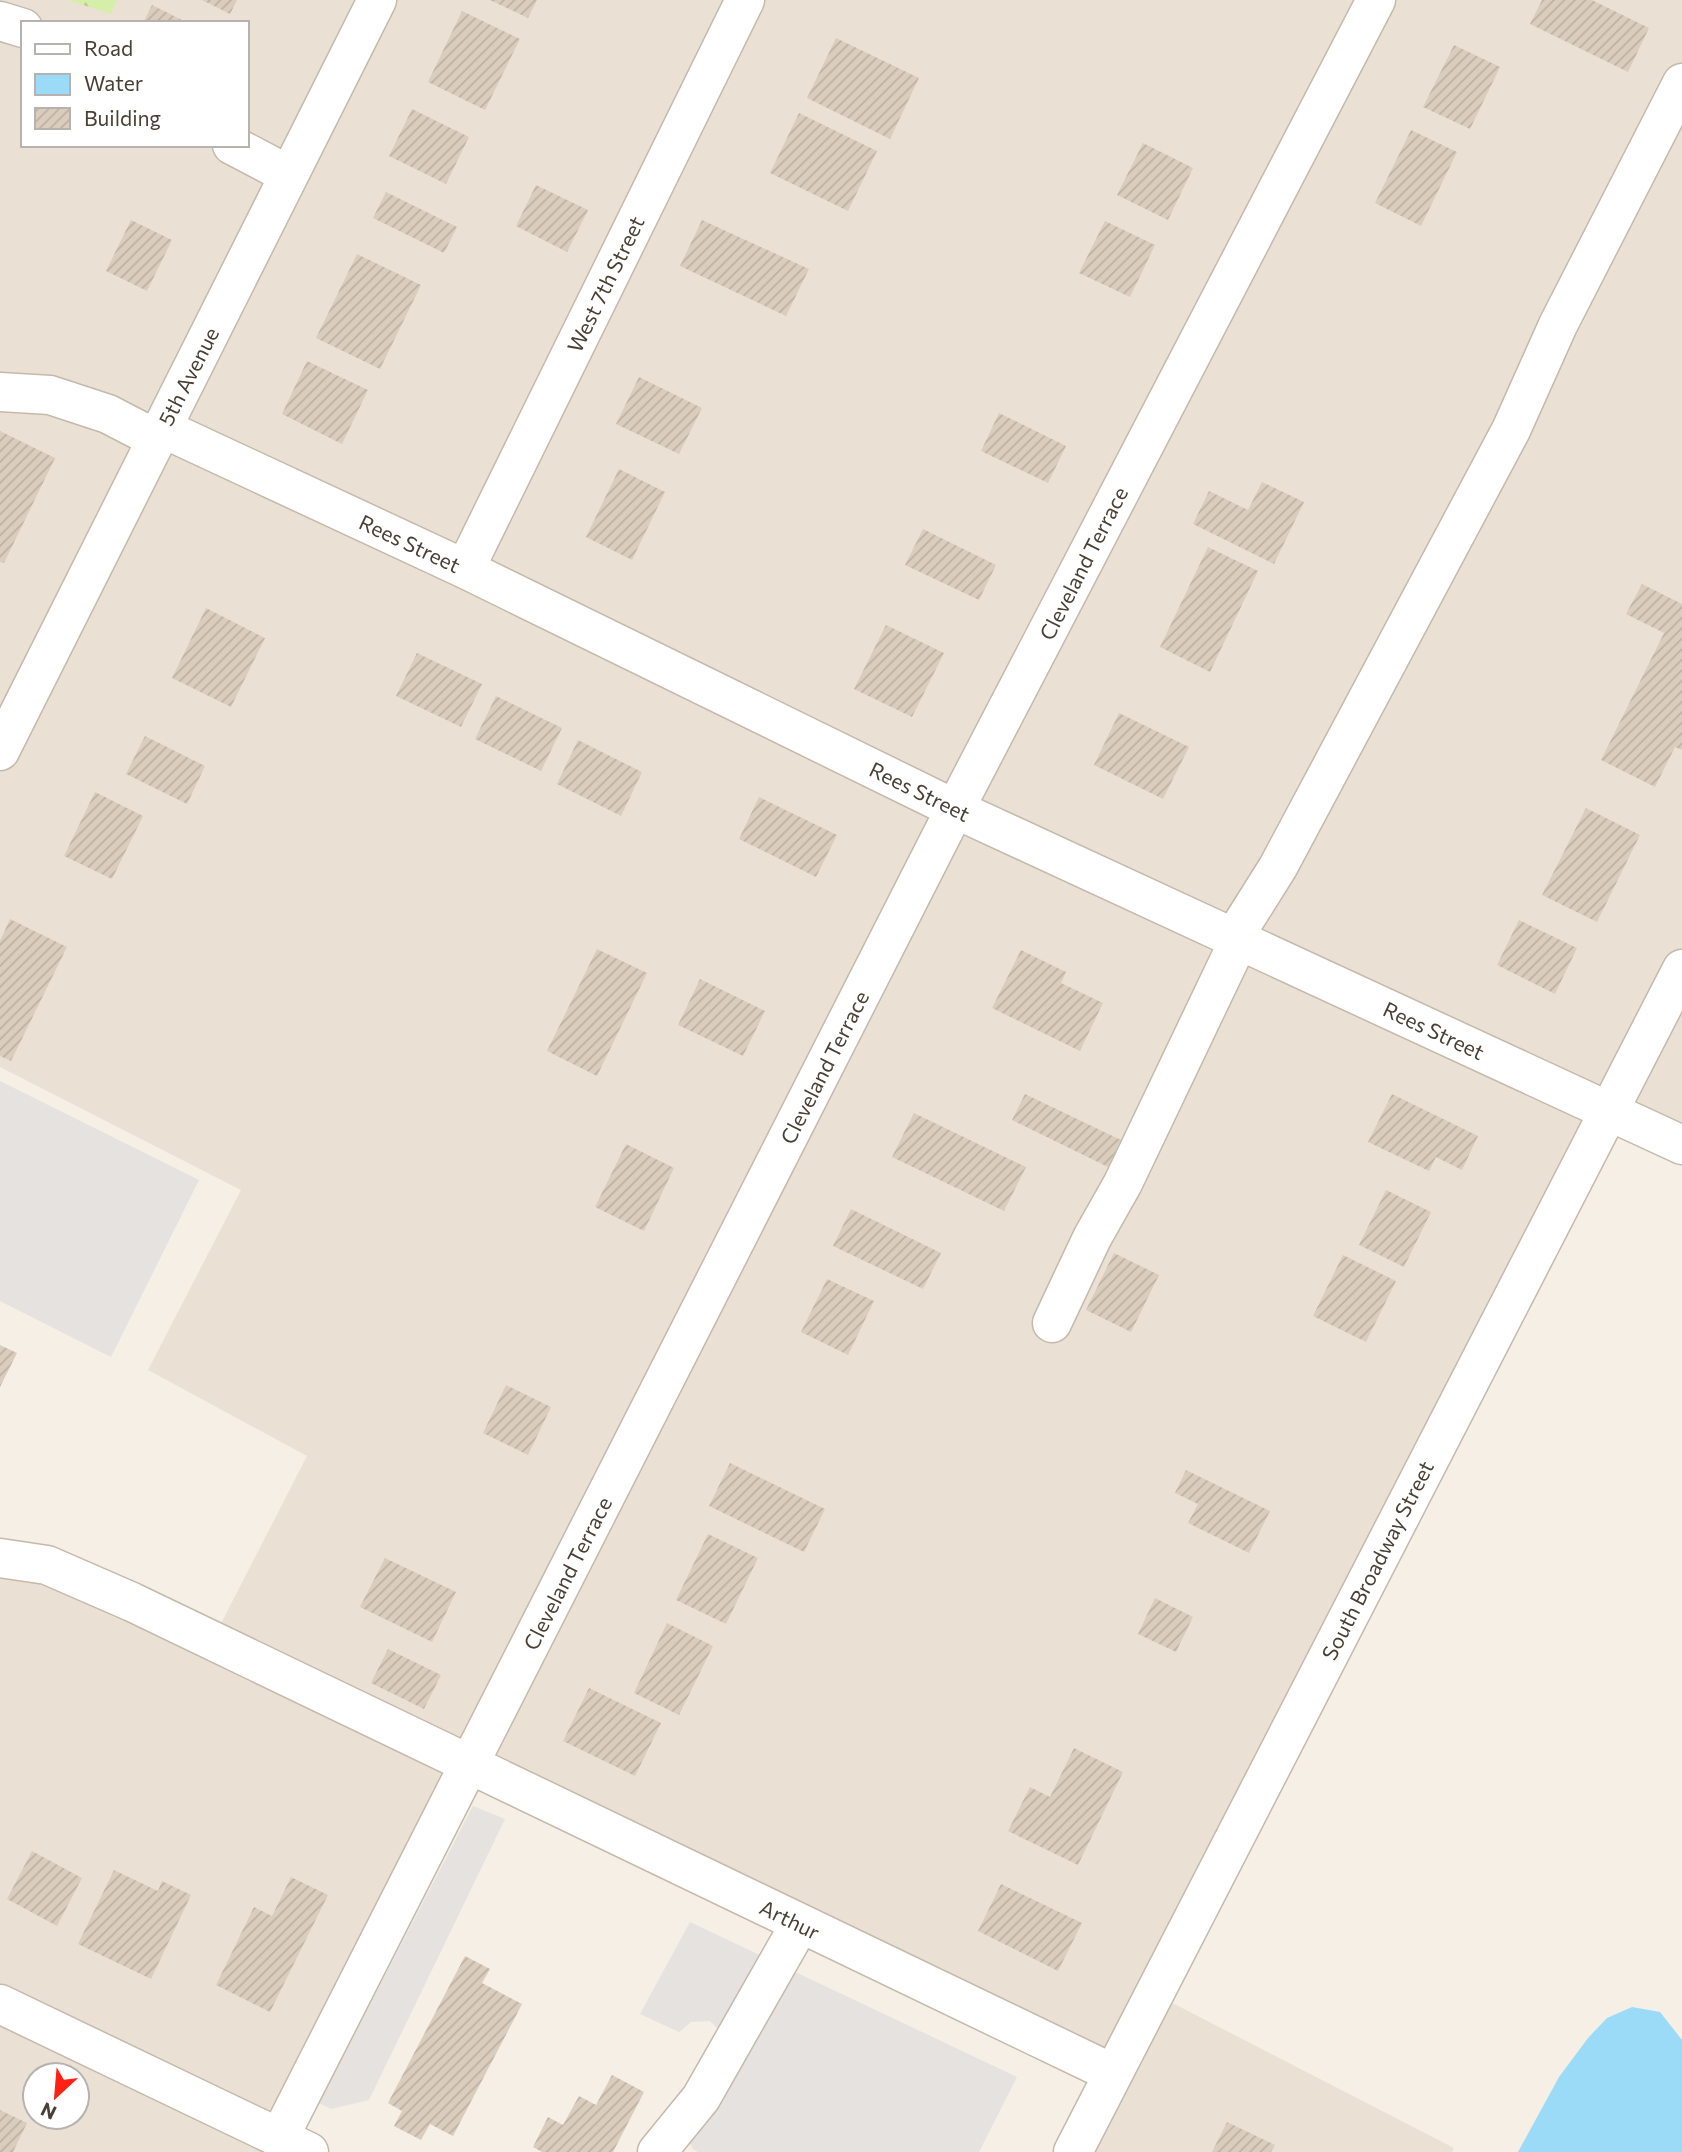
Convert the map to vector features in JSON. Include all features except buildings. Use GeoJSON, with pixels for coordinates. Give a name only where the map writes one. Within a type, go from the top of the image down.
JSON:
{"type":"FeatureCollection","features":[{"type":"Feature","properties":{"kind":"street","name":"5th Avenue"},"geometry":{"type":"LineString","coordinates":[[0,751],[377,0]]}},
{"type":"Feature","properties":{"kind":"street","name":"West 7th Street"},"geometry":{"type":"LineString","coordinates":[[465,569],[745,0]]}},
{"type":"Feature","properties":{"kind":"street","name":"Cleveland Terrace"},"geometry":{"type":"LineString","coordinates":[[294,2145],[469,1764],[955,808],[1376,0]]}},
{"type":"Feature","properties":{"kind":"street"},"geometry":{"type":"LineString","coordinates":[[0,21],[21,26]]}},
{"type":"Feature","properties":{"kind":"street"},"geometry":{"type":"LineString","coordinates":[[1052,1323],[1092,1238],[1123,1184],[1236,939],[1278,867],[1511,430],[1558,325],[1682,83]]}},
{"type":"Feature","properties":{"kind":"street"},"geometry":{"type":"LineString","coordinates":[[236,147],[289,175]]}},
{"type":"Feature","properties":{"kind":"street","name":"Rees Street"},"geometry":{"type":"LineString","coordinates":[[0,392],[50,395],[159,433],[465,569],[955,808],[1682,1145]]}},
{"type":"Feature","properties":{"kind":"street","name":"South Broadway Street"},"geometry":{"type":"LineString","coordinates":[[1073,2152],[1682,969]]}},
{"type":"Feature","properties":{"kind":"street","name":"Arthur"},"geometry":{"type":"LineString","coordinates":[[0,1558],[47,1565],[132,1602],[1112,2073]]}},
{"type":"Feature","properties":{"kind":"street"},"geometry":{"type":"LineString","coordinates":[[657,2152],[701,2098],[800,1924]]}},
{"type":"Feature","properties":{"kind":"street"},"geometry":{"type":"LineString","coordinates":[[0,2004],[294,2145]]}},
{"type":"Feature","properties":{"kind":"shaded area"},"geometry":{"type":"Polygon","coordinates":[[[0,0],[1682,0],[1682,1145],[1610,1111],[1153,1993],[1454,2148],[1452,2152],[1073,2152],[1111,2074],[469,1764],[280,2137],[309,2152],[0,2152],[0,1558],[212,1641],[307,1456],[148,1370],[241,1190],[0,1067],[0,0]]]}},
{"type":"Feature","properties":{"kind":"shaded area"},"geometry":{"type":"Polygon","coordinates":[[[0,1081],[199,1180],[111,1357],[0,1301],[0,1081]]]}},
{"type":"Feature","properties":{"kind":"shaded area"},"geometry":{"type":"Polygon","coordinates":[[[473,1806],[505,1819],[369,2100],[331,2109],[319,2103],[473,1806]]]}},
{"type":"Feature","properties":{"kind":"shaded area"},"geometry":{"type":"Polygon","coordinates":[[[690,1922],[1017,2077],[979,2152],[698,2152],[693,2149],[674,2114],[720,2031],[710,2021],[691,2022],[679,2032],[640,2014],[690,1922]]]}},
{"type":"Feature","properties":{"kind":"green space"},"geometry":{"type":"Polygon","coordinates":[[[68,0],[117,0],[111,14],[68,0]]]}},
{"type":"Feature","properties":{"kind":"water"},"geometry":{"type":"Polygon","coordinates":[[[1632,2007],[1660,2012],[1682,2040],[1682,2152],[1518,2152],[1559,2077],[1588,2038],[1607,2018],[1632,2007]]]}}]}
